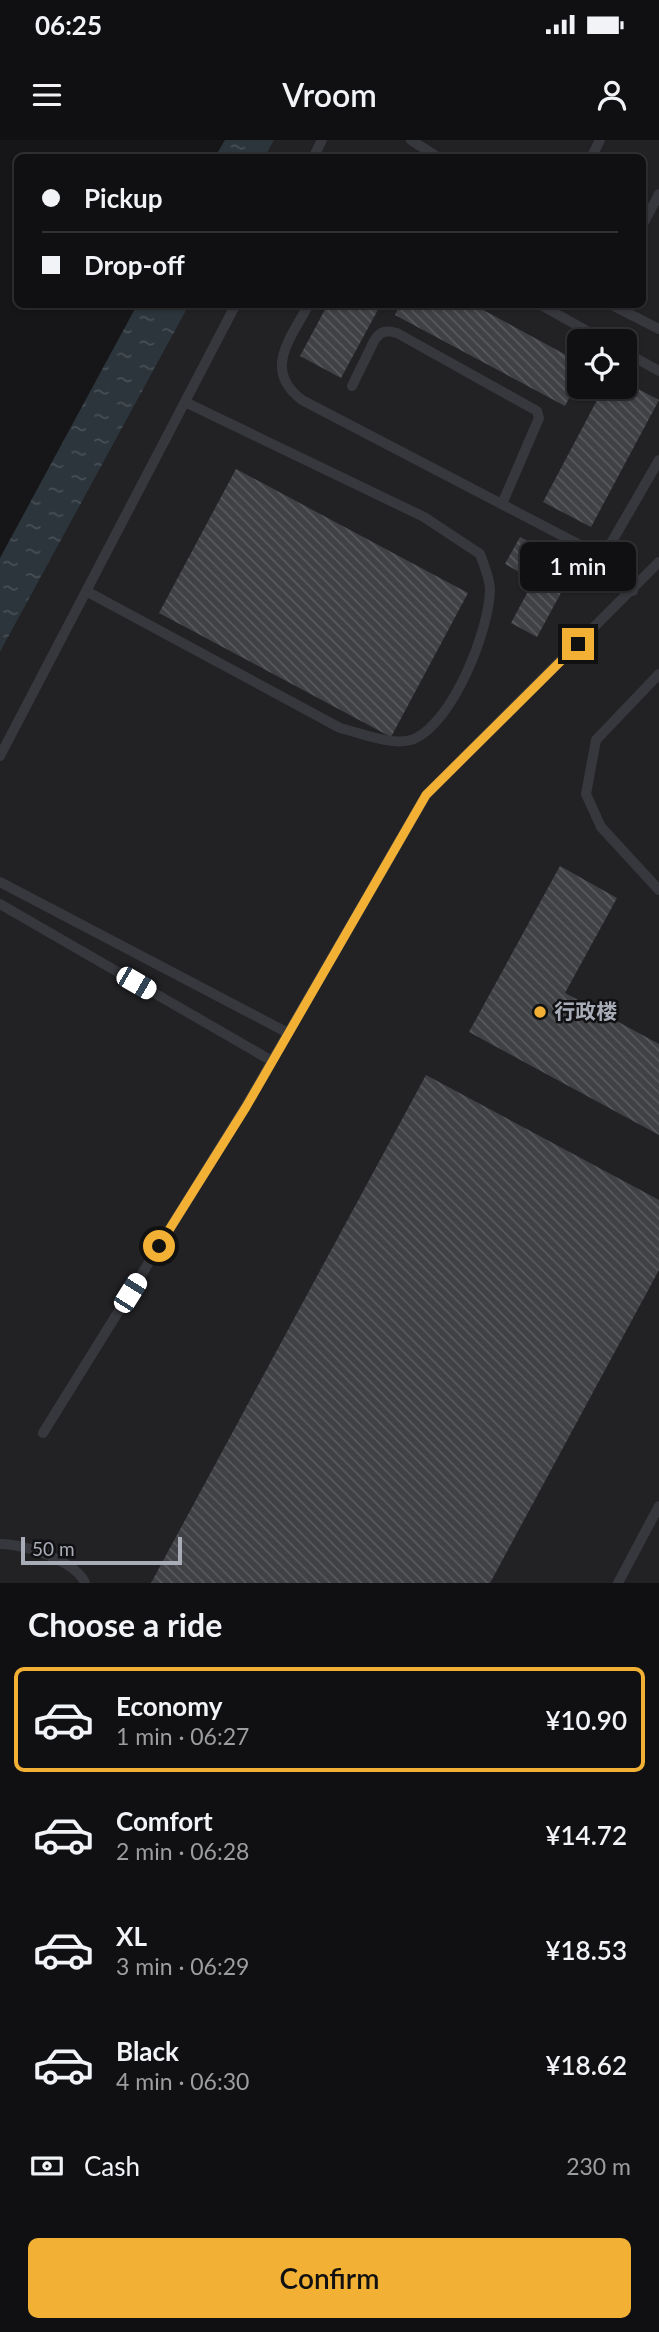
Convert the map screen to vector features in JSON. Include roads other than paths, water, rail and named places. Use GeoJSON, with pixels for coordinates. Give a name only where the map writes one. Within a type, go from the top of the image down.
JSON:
{"type":"FeatureCollection","features":[{"type":"Feature","properties":{"kind":"lane"},"geometry":{"type":"LineString","coordinates":[[411,140],[433,154]]}},
{"type":"Feature","properties":{"kind":"lane"},"geometry":{"type":"LineString","coordinates":[[646,218],[659,194]]}},
{"type":"Feature","properties":{"kind":"lane"},"geometry":{"type":"LineString","coordinates":[[0,756],[234,308]]}},
{"type":"Feature","properties":{"kind":"lane"},"geometry":{"type":"LineString","coordinates":[[307,308],[283,352],[280,365],[289,391],[374,439],[603,557],[633,591]]}},
{"type":"Feature","properties":{"kind":"lane"},"geometry":{"type":"LineString","coordinates":[[547,308],[585,329]]}},
{"type":"Feature","properties":{"kind":"lane"},"geometry":{"type":"LineString","coordinates":[[618,308],[659,329]]}},
{"type":"Feature","properties":{"kind":"lane"},"geometry":{"type":"LineString","coordinates":[[352,386],[378,335],[389,331],[537,411],[539,418],[502,504]]}},
{"type":"Feature","properties":{"kind":"lane"},"geometry":{"type":"LineString","coordinates":[[637,359],[659,371]]}},
{"type":"Feature","properties":{"kind":"lane"},"geometry":{"type":"LineString","coordinates":[[86,591],[341,728],[385,740],[412,740],[436,721],[458,691],[476,652],[489,597],[490,588],[480,554],[424,517],[185,402]]}},
{"type":"Feature","properties":{"kind":"lane"},"geometry":{"type":"LineString","coordinates":[[603,557],[659,460]]}},
{"type":"Feature","properties":{"kind":"lane"},"geometry":{"type":"LineString","coordinates":[[43,1433],[272,1061],[426,795],[633,591],[659,562]]}},
{"type":"Feature","properties":{"kind":"lane"},"geometry":{"type":"LineString","coordinates":[[659,674],[596,740],[586,794],[601,827],[659,890]]}},
{"type":"Feature","properties":{"kind":"lane"},"geometry":{"type":"LineString","coordinates":[[0,882],[288,1033]]}},
{"type":"Feature","properties":{"kind":"lane"},"geometry":{"type":"LineString","coordinates":[[0,904],[272,1061]]}},
{"type":"Feature","properties":{"kind":"lane"},"geometry":{"type":"LineString","coordinates":[[618,1583],[659,1506]]}},
{"type":"Feature","properties":{"kind":"lane"},"geometry":{"type":"LineString","coordinates":[[0,1544],[29,1546],[68,1566],[82,1577],[85,1583]]}},
{"type":"Feature","properties":{"kind":"water"},"geometry":{"type":"Polygon","coordinates":[[[225,140],[274,140],[267,154],[217,154],[225,140]]]}},
{"type":"Feature","properties":{"kind":"water"},"geometry":{"type":"Polygon","coordinates":[[[135,308],[187,308],[0,652],[0,558],[135,308]]]}},
{"type":"Feature","properties":{"kind":"place","name":"行政楼"},"geometry":{"type":"Point","coordinates":[540,1012]}}]}
